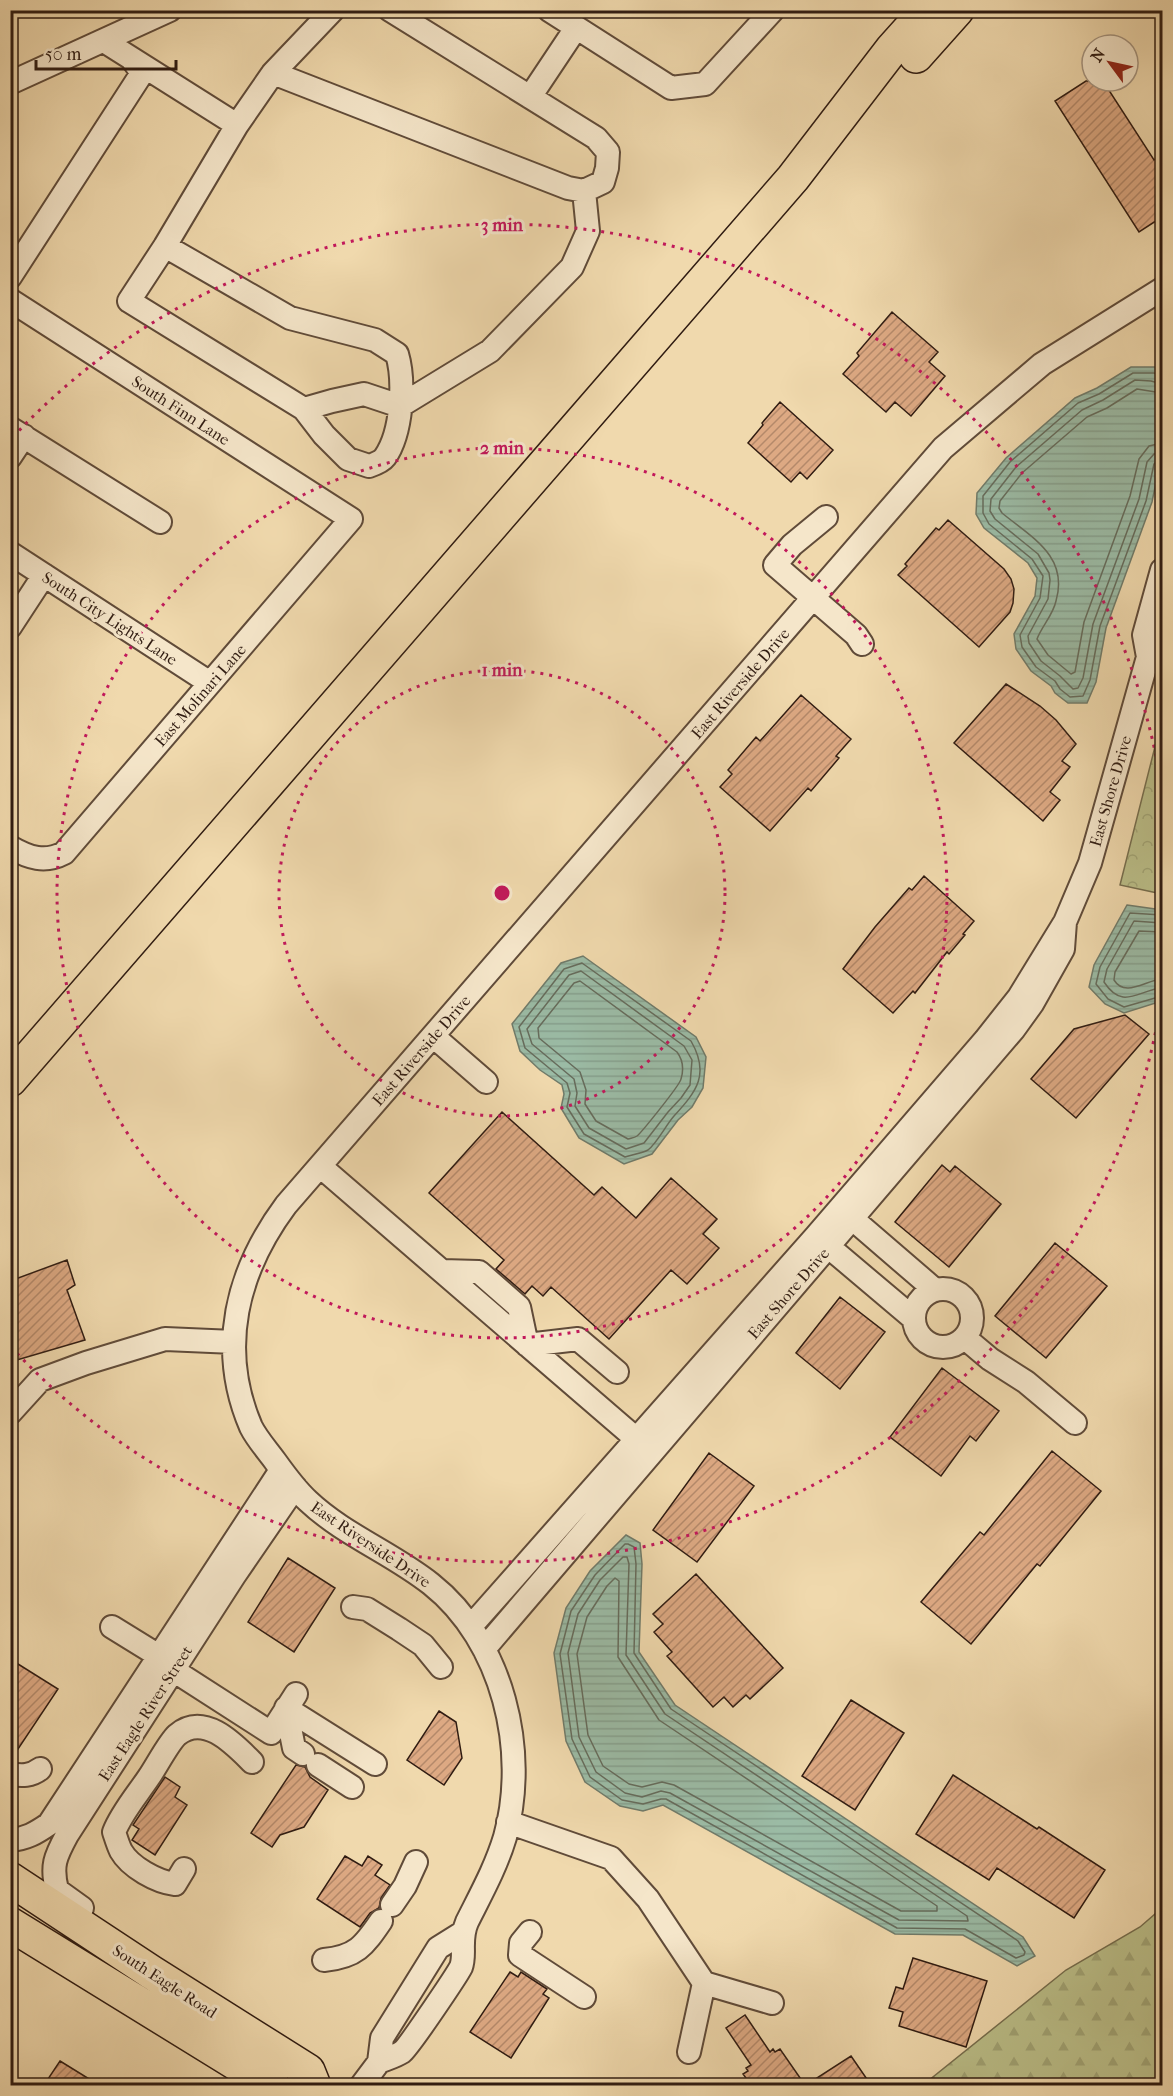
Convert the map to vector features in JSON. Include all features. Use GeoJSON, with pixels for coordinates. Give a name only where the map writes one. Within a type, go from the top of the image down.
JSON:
{"type":"FeatureCollection","features":[{"type":"Feature","properties":{"kind":"highway"},"geometry":{"type":"LineString","coordinates":[[10,1080],[793,178],[892,49],[927,10]]}},
{"type":"Feature","properties":{"kind":"highway"},"geometry":{"type":"LineString","coordinates":[[793,178],[915,58],[957,10]]}},
{"type":"Feature","properties":{"kind":"highway","name":"South Eagle Road"},"geometry":{"type":"LineString","coordinates":[[10,1879],[308,2071],[314,2085]]}},
{"type":"Feature","properties":{"kind":"highway"},"geometry":{"type":"LineString","coordinates":[[10,1909],[15,1908],[54,1931],[107,1943]]}},
{"type":"Feature","properties":{"kind":"highway","name":"South Eagle Road"},"geometry":{"type":"LineString","coordinates":[[18,1932],[273,2085]]}},
{"type":"Feature","properties":{"kind":"street"},"geometry":{"type":"LineString","coordinates":[[10,83],[170,10]]}},
{"type":"Feature","properties":{"kind":"street"},"geometry":{"type":"LineString","coordinates":[[165,246],[290,318],[375,340],[397,354],[401,368],[400,406],[394,440],[384,459],[369,466],[348,459],[324,435],[304,409],[129,301],[165,246],[237,125],[273,73],[333,10]]}},
{"type":"Feature","properties":{"kind":"street"},"geometry":{"type":"LineString","coordinates":[[273,73],[568,188],[584,191],[603,182],[608,152],[597,138],[390,10]]}},
{"type":"Feature","properties":{"kind":"street"},"geometry":{"type":"LineString","coordinates":[[549,10],[671,88],[705,84],[773,10]]}},
{"type":"Feature","properties":{"kind":"street"},"geometry":{"type":"LineString","coordinates":[[530,97],[576,28]]}},
{"type":"Feature","properties":{"kind":"street"},"geometry":{"type":"LineString","coordinates":[[104,41],[237,125]]}},
{"type":"Feature","properties":{"kind":"street"},"geometry":{"type":"LineString","coordinates":[[10,277],[142,72],[132,59]]}},
{"type":"Feature","properties":{"kind":"street"},"geometry":{"type":"LineString","coordinates":[[304,409],[364,394],[400,406],[490,351],[572,267],[588,231],[584,191]]}},
{"type":"Feature","properties":{"kind":"street","name":"East Riverside Drive"},"geometry":{"type":"LineString","coordinates":[[361,2085],[379,2062],[382,2038],[438,1948],[462,1933],[493,1870],[504,1839],[514,1785],[512,1738],[508,1713],[496,1677],[472,1625],[434,1586],[411,1569],[328,1518],[288,1478],[252,1429],[240,1394],[234,1342],[240,1295],[252,1260],[267,1230],[320,1166],[943,448],[1042,364],[1162,289]]}},
{"type":"Feature","properties":{"kind":"street","name":"South Finn Lane"},"geometry":{"type":"LineString","coordinates":[[10,300],[351,519]]}},
{"type":"Feature","properties":{"kind":"street"},"geometry":{"type":"LineString","coordinates":[[10,457],[17,432],[160,522]]}},
{"type":"Feature","properties":{"kind":"street"},"geometry":{"type":"LineString","coordinates":[[826,517],[792,545],[775,565],[856,636],[862,644]]}},
{"type":"Feature","properties":{"kind":"street","name":"East Molinari Lane"},"geometry":{"type":"LineString","coordinates":[[10,847],[42,860],[53,859],[64,853],[351,519]]}},
{"type":"Feature","properties":{"kind":"street","name":"South City Lights Lane"},"geometry":{"type":"LineString","coordinates":[[10,553],[210,683]]}},
{"type":"Feature","properties":{"kind":"street","name":"East Shore Drive"},"geometry":{"type":"LineString","coordinates":[[1148,657],[1144,635],[1162,570]]}},
{"type":"Feature","properties":{"kind":"street"},"geometry":{"type":"LineString","coordinates":[[10,627],[44,575]]}},
{"type":"Feature","properties":{"kind":"street","name":"East Shore Drive"},"geometry":{"type":"LineString","coordinates":[[484,1649],[644,1446],[846,1213],[1006,1038],[1032,1004],[1063,949],[1065,922],[1090,863],[1148,657],[1162,636]]}},
{"type":"Feature","properties":{"kind":"street"},"geometry":{"type":"LineString","coordinates":[[433,1036],[486,1082]]}},
{"type":"Feature","properties":{"kind":"street"},"geometry":{"type":"LineString","coordinates":[[320,1166],[644,1446]]}},
{"type":"Feature","properties":{"kind":"street"},"geometry":{"type":"LineString","coordinates":[[846,1213],[935,1290]]}},
{"type":"Feature","properties":{"kind":"street"},"geometry":{"type":"LineString","coordinates":[[822,1241],[913,1318],[924,1342],[933,1346],[951,1347],[965,1338],[971,1329],[973,1320],[968,1302],[954,1290],[935,1290],[927,1294],[920,1300],[913,1318]]}},
{"type":"Feature","properties":{"kind":"street"},"geometry":{"type":"LineString","coordinates":[[965,1338],[990,1359],[1026,1382],[1075,1424]]}},
{"type":"Feature","properties":{"kind":"street"},"geometry":{"type":"LineString","coordinates":[[10,1413],[40,1380],[86,1363],[165,1339],[234,1342]]}},
{"type":"Feature","properties":{"kind":"street"},"geometry":{"type":"LineString","coordinates":[[527,1345],[578,1339],[617,1371]]}},
{"type":"Feature","properties":{"kind":"street","name":"East Shore Drive"},"geometry":{"type":"LineString","coordinates":[[472,1625],[644,1446]]}},
{"type":"Feature","properties":{"kind":"street","name":"East Eagle River Street"},"geometry":{"type":"LineString","coordinates":[[10,1840],[21,1839],[49,1824],[166,1663],[288,1478]]}},
{"type":"Feature","properties":{"kind":"street"},"geometry":{"type":"LineString","coordinates":[[353,1607],[368,1609],[423,1645],[441,1667]]}},
{"type":"Feature","properties":{"kind":"street"},"geometry":{"type":"LineString","coordinates":[[112,1627],[271,1732],[291,1701]]}},
{"type":"Feature","properties":{"kind":"street","name":"East Eagle River Street"},"geometry":{"type":"LineString","coordinates":[[107,1943],[83,1909],[57,1890],[53,1872],[56,1855],[166,1663]]}},
{"type":"Feature","properties":{"kind":"street"},"geometry":{"type":"LineString","coordinates":[[291,1701],[294,1748],[352,1787]]}},
{"type":"Feature","properties":{"kind":"street"},"geometry":{"type":"LineString","coordinates":[[291,1701],[375,1764]]}},
{"type":"Feature","properties":{"kind":"street"},"geometry":{"type":"LineString","coordinates":[[184,1869],[175,1884],[162,1883],[128,1860],[114,1832],[120,1817],[132,1804],[177,1735],[190,1728],[210,1729],[233,1743],[252,1762]]}},
{"type":"Feature","properties":{"kind":"street"},"geometry":{"type":"LineString","coordinates":[[10,1774],[22,1776],[40,1769]]}},
{"type":"Feature","properties":{"kind":"street"},"geometry":{"type":"LineString","coordinates":[[508,1822],[611,1858],[648,1899],[704,1983],[772,2003]]}},
{"type":"Feature","properties":{"kind":"street"},"geometry":{"type":"LineString","coordinates":[[324,1960],[339,1959],[362,1947],[405,1886],[416,1862]]}},
{"type":"Feature","properties":{"kind":"street"},"geometry":{"type":"LineString","coordinates":[[530,1932],[521,1943],[520,1955],[584,1997]]}},
{"type":"Feature","properties":{"kind":"street"},"geometry":{"type":"LineString","coordinates":[[689,2052],[704,1983]]}},
{"type":"Feature","properties":{"kind":"green space"},"geometry":{"type":"Polygon","coordinates":[[[1162,719],[1162,894],[1120,885],[1162,719]]]}},
{"type":"Feature","properties":{"kind":"green space"},"geometry":{"type":"Polygon","coordinates":[[[1162,1908],[1162,2085],[923,2085],[1066,1970],[1140,1927],[1162,1908]]]}},
{"type":"Feature","properties":{"kind":"water"},"geometry":{"type":"Polygon","coordinates":[[[1131,367],[1157,367],[1162,372],[1162,453],[1152,502],[1106,628],[1096,682],[1087,703],[1068,703],[1031,671],[1016,649],[1014,634],[1035,596],[1037,578],[1028,563],[984,528],[976,514],[977,493],[1006,458],[1075,398],[1097,388],[1131,367]]]}},
{"type":"Feature","properties":{"kind":"water"},"geometry":{"type":"Polygon","coordinates":[[[1127,905],[1162,910],[1162,1001],[1124,1013],[1105,1004],[1089,987],[1094,965],[1127,905]]]}},
{"type":"Feature","properties":{"kind":"water"},"geometry":{"type":"Polygon","coordinates":[[[583,956],[696,1037],[706,1057],[703,1088],[692,1107],[678,1120],[652,1154],[624,1164],[579,1138],[561,1108],[564,1094],[562,1085],[540,1070],[520,1051],[512,1024],[561,963],[583,956]]]}},
{"type":"Feature","properties":{"kind":"water"},"geometry":{"type":"Polygon","coordinates":[[[626,1535],[640,1543],[642,1564],[639,1652],[675,1705],[1023,1937],[1035,1956],[1017,1966],[963,1935],[895,1934],[663,1805],[643,1811],[620,1806],[585,1782],[566,1741],[554,1653],[566,1608],[590,1571],[626,1535]]]}},
{"type":"Feature","properties":{"kind":"building"},"geometry":{"type":"Polygon","coordinates":[[[1080,85],[1080,93],[1111,93],[1154,160],[1162,154],[1162,217],[1139,232],[1055,101],[1080,85]]]}},
{"type":"Feature","properties":{"kind":"building"},"geometry":{"type":"Polygon","coordinates":[[[892,312],[938,352],[929,362],[945,376],[911,416],[895,402],[886,412],[843,374],[859,356],[857,353],[892,312]]]}},
{"type":"Feature","properties":{"kind":"building"},"geometry":{"type":"Polygon","coordinates":[[[780,402],[833,450],[807,479],[800,472],[791,482],[748,443],[780,402]]]}},
{"type":"Feature","properties":{"kind":"building"},"geometry":{"type":"Polygon","coordinates":[[[948,520],[1004,569],[1014,589],[1010,612],[979,647],[898,575],[936,528],[939,530],[948,520]]]}},
{"type":"Feature","properties":{"kind":"building"},"geometry":{"type":"Polygon","coordinates":[[[1006,684],[1040,706],[1056,720],[1076,744],[1062,761],[1070,767],[1050,792],[1060,800],[1043,821],[954,743],[1006,684]]]}},
{"type":"Feature","properties":{"kind":"building"},"geometry":{"type":"Polygon","coordinates":[[[801,695],[851,739],[836,756],[839,758],[811,791],[808,788],[770,831],[720,787],[732,774],[728,770],[756,737],[760,741],[801,695]]]}},
{"type":"Feature","properties":{"kind":"building"},"geometry":{"type":"Polygon","coordinates":[[[924,876],[974,921],[963,934],[965,935],[949,954],[947,952],[915,993],[913,991],[893,1013],[843,969],[875,927],[909,888],[912,890],[924,876]]]}},
{"type":"Feature","properties":{"kind":"building"},"geometry":{"type":"Polygon","coordinates":[[[1125,1015],[1149,1034],[1076,1118],[1031,1079],[1074,1029],[1125,1015]]]}},
{"type":"Feature","properties":{"kind":"building"},"geometry":{"type":"Polygon","coordinates":[[[502,1112],[594,1195],[602,1187],[636,1218],[671,1178],[717,1219],[703,1234],[719,1248],[687,1284],[671,1270],[609,1339],[551,1287],[543,1296],[532,1286],[525,1294],[496,1269],[504,1260],[429,1193],[502,1112]]]}},
{"type":"Feature","properties":{"kind":"building"},"geometry":{"type":"Polygon","coordinates":[[[942,1165],[950,1172],[955,1166],[1001,1204],[949,1267],[895,1222],[942,1165]]]}},
{"type":"Feature","properties":{"kind":"building"},"geometry":{"type":"Polygon","coordinates":[[[1055,1243],[1107,1286],[1046,1358],[995,1316],[1055,1243]]]}},
{"type":"Feature","properties":{"kind":"building"},"geometry":{"type":"Polygon","coordinates":[[[67,1260],[75,1285],[67,1290],[85,1340],[10,1362],[10,1281],[67,1260]]]}},
{"type":"Feature","properties":{"kind":"building"},"geometry":{"type":"Polygon","coordinates":[[[840,1297],[885,1332],[840,1389],[796,1353],[840,1297]]]}},
{"type":"Feature","properties":{"kind":"building"},"geometry":{"type":"Polygon","coordinates":[[[942,1368],[999,1411],[976,1441],[970,1436],[941,1476],[890,1437],[942,1368]]]}},
{"type":"Feature","properties":{"kind":"building"},"geometry":{"type":"Polygon","coordinates":[[[1052,1451],[1101,1491],[1040,1566],[1037,1564],[971,1644],[921,1602],[980,1532],[984,1535],[1052,1451]]]}},
{"type":"Feature","properties":{"kind":"building"},"geometry":{"type":"Polygon","coordinates":[[[709,1453],[754,1486],[697,1562],[653,1530],[709,1453]]]}},
{"type":"Feature","properties":{"kind":"building"},"geometry":{"type":"Polygon","coordinates":[[[288,1558],[335,1588],[294,1652],[248,1622],[288,1558]]]}},
{"type":"Feature","properties":{"kind":"building"},"geometry":{"type":"Polygon","coordinates":[[[696,1574],[783,1668],[750,1699],[746,1695],[733,1707],[724,1697],[713,1707],[667,1656],[672,1652],[654,1632],[663,1624],[653,1614],[696,1574]]]}},
{"type":"Feature","properties":{"kind":"building"},"geometry":{"type":"Polygon","coordinates":[[[10,1659],[58,1689],[10,1761],[10,1659]]]}},
{"type":"Feature","properties":{"kind":"building"},"geometry":{"type":"Polygon","coordinates":[[[851,1700],[904,1733],[855,1810],[802,1776],[851,1700]]]}},
{"type":"Feature","properties":{"kind":"building"},"geometry":{"type":"Polygon","coordinates":[[[439,1711],[456,1722],[462,1758],[444,1785],[407,1760],[439,1711]]]}},
{"type":"Feature","properties":{"kind":"building"},"geometry":{"type":"Polygon","coordinates":[[[296,1765],[305,1767],[310,1777],[328,1790],[304,1827],[280,1835],[272,1847],[251,1833],[296,1765]]]}},
{"type":"Feature","properties":{"kind":"building"},"geometry":{"type":"Polygon","coordinates":[[[953,1775],[1105,1870],[1074,1918],[997,1868],[989,1880],[916,1834],[953,1775]]]}},
{"type":"Feature","properties":{"kind":"building"},"geometry":{"type":"Polygon","coordinates":[[[165,1777],[180,1787],[175,1797],[187,1805],[155,1855],[132,1840],[139,1829],[133,1825],[165,1777]]]}},
{"type":"Feature","properties":{"kind":"building"},"geometry":{"type":"Polygon","coordinates":[[[345,1856],[362,1866],[368,1856],[382,1865],[375,1875],[390,1885],[381,1898],[379,1908],[370,1913],[360,1927],[317,1899],[345,1856]]]}},
{"type":"Feature","properties":{"kind":"building"},"geometry":{"type":"Polygon","coordinates":[[[913,1958],[987,1981],[966,2047],[899,2026],[903,2012],[889,2008],[896,1987],[903,1989],[913,1958]]]}},
{"type":"Feature","properties":{"kind":"building"},"geometry":{"type":"Polygon","coordinates":[[[510,1972],[518,1977],[521,1972],[547,1989],[543,1994],[549,1998],[511,2058],[470,2032],[510,1972]]]}},
{"type":"Feature","properties":{"kind":"building"},"geometry":{"type":"Polygon","coordinates":[[[745,2015],[770,2052],[773,2049],[775,2052],[780,2049],[805,2085],[751,2085],[743,2074],[751,2065],[726,2028],[745,2015]]]}},
{"type":"Feature","properties":{"kind":"building"},"geometry":{"type":"Polygon","coordinates":[[[851,2056],[871,2085],[806,2085],[851,2056]]]}},
{"type":"Feature","properties":{"kind":"building"},"geometry":{"type":"Polygon","coordinates":[[[60,2061],[99,2085],[44,2085],[60,2061]]]}}]}
